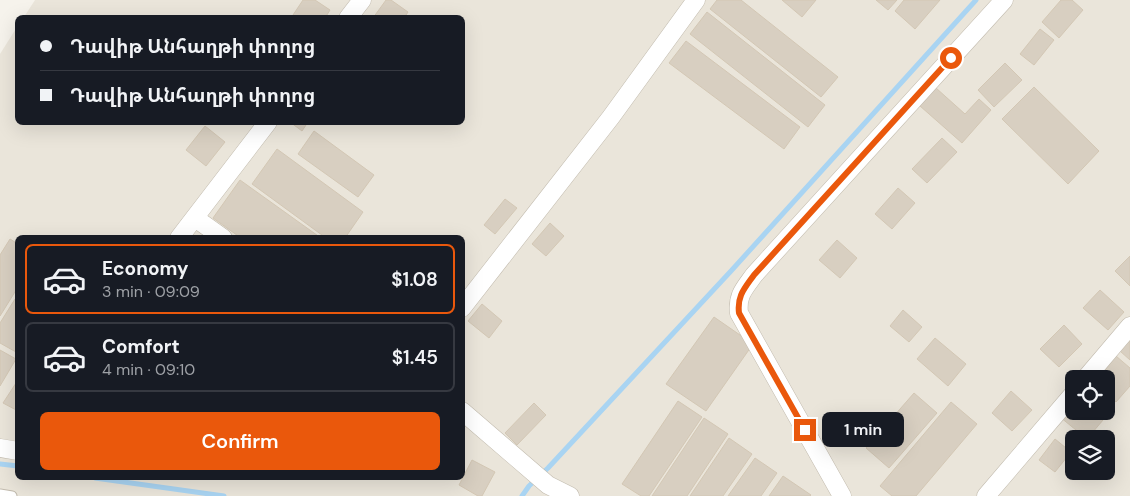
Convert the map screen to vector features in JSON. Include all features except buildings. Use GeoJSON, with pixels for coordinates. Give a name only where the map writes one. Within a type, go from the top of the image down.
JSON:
{"type":"FeatureCollection","features":[{"type":"Feature","properties":{"kind":"street"},"geometry":{"type":"LineString","coordinates":[[350,15],[362,0]]}},
{"type":"Feature","properties":{"kind":"street"},"geometry":{"type":"LineString","coordinates":[[465,304],[611,117],[696,0]]}},
{"type":"Feature","properties":{"kind":"street"},"geometry":{"type":"LineString","coordinates":[[842,496],[739,313],[738,302],[742,292],[754,275],[1004,0]]}},
{"type":"Feature","properties":{"kind":"street"},"geometry":{"type":"LineString","coordinates":[[181,235],[266,125]]}},
{"type":"Feature","properties":{"kind":"street"},"geometry":{"type":"LineString","coordinates":[[195,218],[219,235]]}},
{"type":"Feature","properties":{"kind":"street"},"geometry":{"type":"LineString","coordinates":[[1093,370],[1130,326]]}},
{"type":"Feature","properties":{"kind":"street"},"geometry":{"type":"LineString","coordinates":[[986,496],[1065,404]]}},
{"type":"Feature","properties":{"kind":"street"},"geometry":{"type":"LineString","coordinates":[[465,414],[548,485],[570,496]]}},
{"type":"Feature","properties":{"kind":"street"},"geometry":{"type":"LineString","coordinates":[[0,448],[15,450]]}},
{"type":"Feature","properties":{"kind":"lane"},"geometry":{"type":"LineString","coordinates":[[0,494],[12,496]]}},
{"type":"Feature","properties":{"kind":"shaded area"},"geometry":{"type":"Polygon","coordinates":[[[35,0],[1130,0],[1130,496],[0,496],[0,54],[15,30],[15,125],[465,125],[465,15],[25,15],[35,0]]]}},
{"type":"Feature","properties":{"kind":"waterway"},"geometry":{"type":"LineString","coordinates":[[522,496],[529,486],[548,468],[731,271],[976,0]]}},
{"type":"Feature","properties":{"kind":"waterway"},"geometry":{"type":"LineString","coordinates":[[0,464],[15,466]]}},
{"type":"Feature","properties":{"kind":"waterway"},"geometry":{"type":"LineString","coordinates":[[109,480],[224,496]]}},
{"type":"Feature","properties":{"kind":"route"},"geometry":{"type":"LineString","coordinates":[[805,430],[739,313],[738,302],[742,292],[754,275],[951,58]]}}]}
